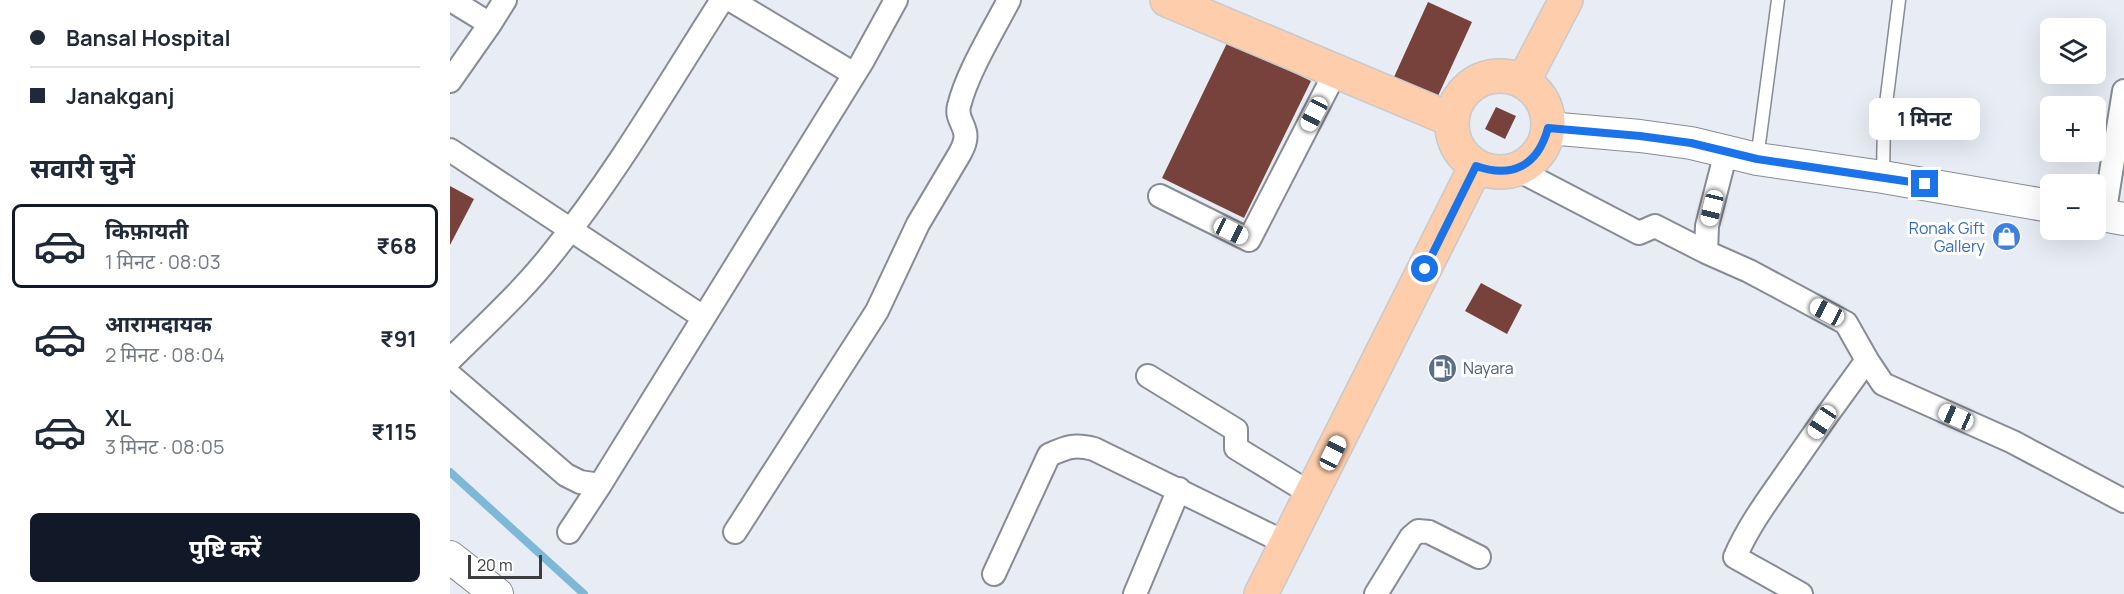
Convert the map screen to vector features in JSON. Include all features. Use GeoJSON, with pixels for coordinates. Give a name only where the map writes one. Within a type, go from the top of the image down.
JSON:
{"type":"FeatureCollection","features":[{"type":"Feature","properties":{"kind":"main road"},"geometry":{"type":"LineString","coordinates":[[1523,82],[1566,0]]}},
{"type":"Feature","properties":{"kind":"main road"},"geometry":{"type":"LineString","coordinates":[[1175,2],[1452,120]]}},
{"type":"Feature","properties":{"kind":"main road"},"geometry":{"type":"LineString","coordinates":[[1497,76],[1510,77],[1534,90],[1547,114],[1548,128],[1538,153],[1528,163],[1503,172],[1489,171],[1476,166],[1458,147],[1453,134],[1452,120],[1455,107],[1462,95],[1472,86],[1484,79],[1497,76]]}},
{"type":"Feature","properties":{"kind":"main road"},"geometry":{"type":"LineString","coordinates":[[1548,128],[1691,143],[1757,159],[1883,177],[2040,204]]}},
{"type":"Feature","properties":{"kind":"main road"},"geometry":{"type":"LineString","coordinates":[[1261,594],[1476,166]]}},
{"type":"Feature","properties":{"kind":"main road"},"geometry":{"type":"LineString","coordinates":[[450,557],[497,594]]}},
{"type":"Feature","properties":{"kind":"street"},"geometry":{"type":"LineString","coordinates":[[451,0],[490,24]]}},
{"type":"Feature","properties":{"kind":"street"},"geometry":{"type":"LineString","coordinates":[[450,81],[505,0]]}},
{"type":"Feature","properties":{"kind":"street"},"geometry":{"type":"LineString","coordinates":[[450,360],[518,294],[571,231],[621,158],[722,0]]}},
{"type":"Feature","properties":{"kind":"street"},"geometry":{"type":"LineString","coordinates":[[731,0],[854,74]]}},
{"type":"Feature","properties":{"kind":"street"},"geometry":{"type":"LineString","coordinates":[[569,532],[746,250],[854,74],[896,0]]}},
{"type":"Feature","properties":{"kind":"street"},"geometry":{"type":"LineString","coordinates":[[735,532],[877,311],[918,224],[965,143],[965,132],[959,122],[958,110],[963,92],[1009,0]]}},
{"type":"Feature","properties":{"kind":"street"},"geometry":{"type":"LineString","coordinates":[[1160,196],[1249,240],[1336,71]]}},
{"type":"Feature","properties":{"kind":"street"},"geometry":{"type":"LineString","coordinates":[[2108,216],[2124,91]]}},
{"type":"Feature","properties":{"kind":"street"},"geometry":{"type":"LineString","coordinates":[[450,150],[703,317]]}},
{"type":"Feature","properties":{"kind":"street"},"geometry":{"type":"LineString","coordinates":[[1706,252],[1707,226],[1726,152]]}},
{"type":"Feature","properties":{"kind":"street"},"geometry":{"type":"LineString","coordinates":[[1516,169],[1639,233],[1655,226],[1749,271],[1846,322],[1883,384],[2013,442],[2124,501]]}},
{"type":"Feature","properties":{"kind":"street"},"geometry":{"type":"LineString","coordinates":[[1801,594],[1735,557],[1743,537],[1757,516],[1867,360]]}},
{"type":"Feature","properties":{"kind":"street"},"geometry":{"type":"LineString","coordinates":[[450,375],[566,475],[580,482],[600,485]]}},
{"type":"Feature","properties":{"kind":"street"},"geometry":{"type":"LineString","coordinates":[[1148,376],[1236,430],[1236,448],[1312,495]]}},
{"type":"Feature","properties":{"kind":"street"},"geometry":{"type":"LineString","coordinates":[[994,574],[1049,455],[1068,446],[1094,449],[1288,544]]}},
{"type":"Feature","properties":{"kind":"street"},"geometry":{"type":"LineString","coordinates":[[1135,594],[1179,489]]}},
{"type":"Feature","properties":{"kind":"street"},"geometry":{"type":"LineString","coordinates":[[1376,594],[1411,537],[1418,531],[1429,532],[1479,557]]}},
{"type":"Feature","properties":{"kind":"lane"},"geometry":{"type":"LineString","coordinates":[[1757,159],[1778,0]]}},
{"type":"Feature","properties":{"kind":"lane"},"geometry":{"type":"LineString","coordinates":[[1883,177],[1884,120],[1899,0]]}},
{"type":"Feature","properties":{"kind":"building"},"geometry":{"type":"Polygon","coordinates":[[[1428,2],[1472,22],[1438,96],[1394,77],[1428,2]]]}},
{"type":"Feature","properties":{"kind":"building"},"geometry":{"type":"Polygon","coordinates":[[[1228,41],[1311,81],[1244,218],[1162,178],[1228,41]]]}},
{"type":"Feature","properties":{"kind":"building"},"geometry":{"type":"Polygon","coordinates":[[[1496,107],[1516,116],[1505,139],[1485,129],[1496,107]]]}},
{"type":"Feature","properties":{"kind":"building"},"geometry":{"type":"Polygon","coordinates":[[[450,186],[474,199],[450,245],[450,186]]]}},
{"type":"Feature","properties":{"kind":"building"},"geometry":{"type":"Polygon","coordinates":[[[1481,283],[1522,305],[1507,334],[1465,311],[1481,283]]]}},
{"type":"Feature","properties":{"kind":"waterway"},"geometry":{"type":"LineString","coordinates":[[450,472],[584,594]]}},
{"type":"Feature","properties":{"kind":"place","name":"Ronak Gift Gallery"},"geometry":{"type":"Point","coordinates":[2006,237]}},
{"type":"Feature","properties":{"kind":"place","name":"Nayara"},"geometry":{"type":"Point","coordinates":[1442,368]}},
{"type":"Feature","properties":{"kind":"route"},"geometry":{"type":"LineString","coordinates":[[1425,269],[1476,166],[1489,171],[1503,172],[1528,163],[1538,153],[1548,128],[1691,143],[1757,159],[1925,184]]}}]}
